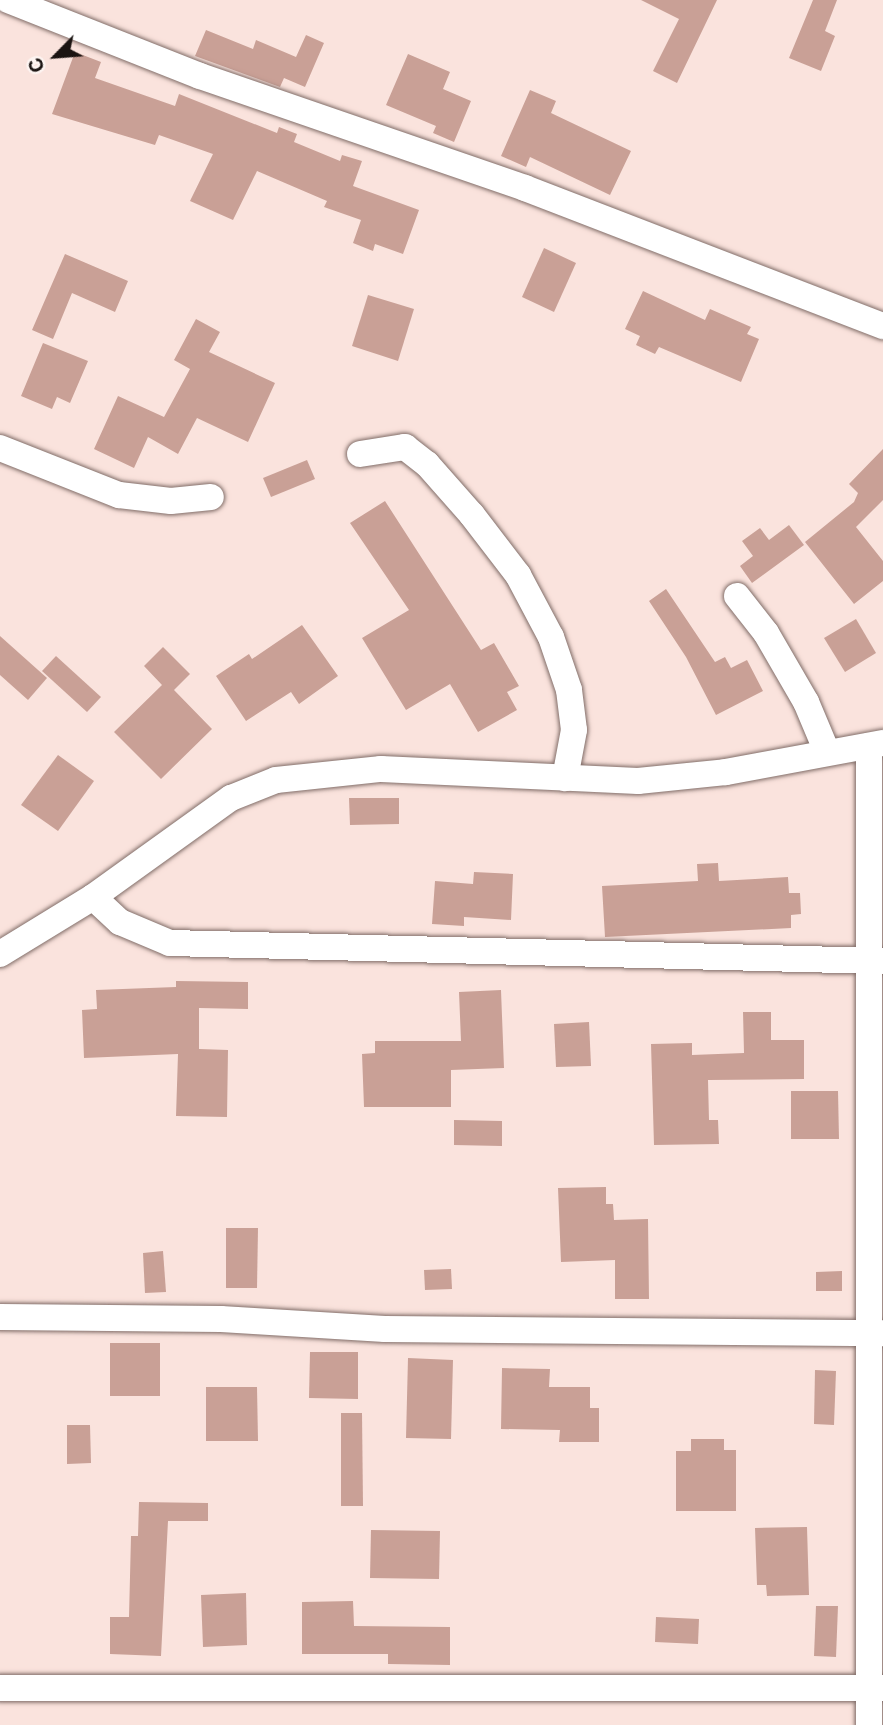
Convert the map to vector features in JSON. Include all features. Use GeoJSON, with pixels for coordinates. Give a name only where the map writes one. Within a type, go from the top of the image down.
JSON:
{"type":"FeatureCollection","features":[{"type":"Feature","properties":{"kind":"street"},"geometry":{"type":"LineString","coordinates":[[8,0],[200,76],[525,188],[883,326]]}},
{"type":"Feature","properties":{"kind":"street"},"geometry":{"type":"LineString","coordinates":[[360,454],[405,447],[416,455],[472,514],[518,575],[551,637],[569,691],[574,730],[565,778]]}},
{"type":"Feature","properties":{"kind":"street"},"geometry":{"type":"LineString","coordinates":[[0,448],[119,495],[171,501],[211,496]]}},
{"type":"Feature","properties":{"kind":"street"},"geometry":{"type":"LineString","coordinates":[[737,596],[766,633],[806,702],[827,752]]}},
{"type":"Feature","properties":{"kind":"street"},"geometry":{"type":"LineString","coordinates":[[0,953],[93,897],[208,812],[276,780],[381,769],[565,778],[678,779],[876,745],[876,1688],[869,1725]]}},
{"type":"Feature","properties":{"kind":"street"},"geometry":{"type":"LineString","coordinates":[[93,897],[120,922],[170,943],[877,961]]}},
{"type":"Feature","properties":{"kind":"street"},"geometry":{"type":"LineString","coordinates":[[0,1317],[221,1319],[385,1329],[876,1333]]}},
{"type":"Feature","properties":{"kind":"street"},"geometry":{"type":"LineString","coordinates":[[0,1688],[876,1688]]}},
{"type":"Feature","properties":{"kind":"building"},"geometry":{"type":"Polygon","coordinates":[[[641,0],[717,0],[677,83],[653,71],[679,19],[641,0]]]}},
{"type":"Feature","properties":{"kind":"building"},"geometry":{"type":"Polygon","coordinates":[[[813,0],[837,0],[825,31],[835,36],[821,71],[789,58],[813,0]]]}},
{"type":"Feature","properties":{"kind":"building"},"geometry":{"type":"Polygon","coordinates":[[[206,30],[253,49],[256,40],[296,57],[306,35],[324,43],[305,87],[284,78],[280,87],[195,56],[206,30]]]}},
{"type":"Feature","properties":{"kind":"building"},"geometry":{"type":"Polygon","coordinates":[[[75,52],[101,62],[95,78],[175,106],[179,94],[277,133],[279,127],[297,134],[294,142],[340,161],[342,155],[362,161],[353,186],[419,210],[403,254],[375,244],[373,251],[353,243],[361,220],[324,207],[327,201],[257,171],[233,220],[190,201],[213,154],[159,135],[155,145],[52,114],[75,52]]]}},
{"type":"Feature","properties":{"kind":"building"},"geometry":{"type":"Polygon","coordinates":[[[408,54],[450,72],[443,89],[471,101],[454,142],[433,133],[436,126],[386,105],[408,54]]]}},
{"type":"Feature","properties":{"kind":"building"},"geometry":{"type":"Polygon","coordinates":[[[530,90],[556,101],[551,113],[631,151],[610,195],[530,157],[526,167],[501,156],[530,90]]]}},
{"type":"Feature","properties":{"kind":"building"},"geometry":{"type":"Polygon","coordinates":[[[544,248],[576,263],[554,312],[522,297],[544,248]]]}},
{"type":"Feature","properties":{"kind":"building"},"geometry":{"type":"Polygon","coordinates":[[[65,254],[128,281],[115,312],[72,293],[53,339],[32,330],[65,254]]]}},
{"type":"Feature","properties":{"kind":"building"},"geometry":{"type":"Polygon","coordinates":[[[643,291],[705,320],[710,309],[751,327],[747,334],[759,339],[741,382],[659,347],[655,354],[636,345],[640,336],[625,329],[643,291]]]}},
{"type":"Feature","properties":{"kind":"building"},"geometry":{"type":"Polygon","coordinates":[[[368,295],[414,309],[398,361],[352,346],[368,295]]]}},
{"type":"Feature","properties":{"kind":"building"},"geometry":{"type":"Polygon","coordinates":[[[196,319],[220,332],[209,352],[275,383],[248,442],[197,418],[178,454],[148,437],[134,468],[94,449],[118,396],[164,417],[190,369],[174,360],[196,319]]]}},
{"type":"Feature","properties":{"kind":"building"},"geometry":{"type":"Polygon","coordinates":[[[43,343],[88,361],[70,403],[57,397],[52,409],[21,396],[43,343]]]}},
{"type":"Feature","properties":{"kind":"building"},"geometry":{"type":"Polygon","coordinates":[[[883,449],[883,500],[856,527],[883,561],[883,581],[854,604],[805,542],[854,502],[858,493],[849,484],[883,449]]]}},
{"type":"Feature","properties":{"kind":"building"},"geometry":{"type":"Polygon","coordinates":[[[307,460],[315,479],[271,497],[263,478],[307,460]]]}},
{"type":"Feature","properties":{"kind":"building"},"geometry":{"type":"Polygon","coordinates":[[[385,501],[481,650],[494,643],[519,686],[507,692],[517,710],[478,732],[450,684],[406,710],[362,638],[409,610],[350,523],[385,501]]]}},
{"type":"Feature","properties":{"kind":"building"},"geometry":{"type":"Polygon","coordinates":[[[789,525],[804,545],[752,583],[740,566],[753,556],[742,541],[760,528],[769,540],[789,525]]]}},
{"type":"Feature","properties":{"kind":"building"},"geometry":{"type":"Polygon","coordinates":[[[666,589],[715,662],[725,657],[731,668],[747,660],[763,691],[716,715],[686,657],[649,601],[666,589]]]}},
{"type":"Feature","properties":{"kind":"building"},"geometry":{"type":"Polygon","coordinates":[[[856,619],[876,653],[845,672],[824,638],[856,619]]]}},
{"type":"Feature","properties":{"kind":"building"},"geometry":{"type":"Polygon","coordinates":[[[302,625],[338,676],[299,704],[291,692],[246,721],[216,676],[249,654],[252,659],[302,625]]]}},
{"type":"Feature","properties":{"kind":"building"},"geometry":{"type":"Polygon","coordinates":[[[0,636],[47,678],[28,700],[0,675],[0,636]]]}},
{"type":"Feature","properties":{"kind":"building"},"geometry":{"type":"Polygon","coordinates":[[[163,647],[190,674],[174,690],[212,729],[161,779],[114,732],[162,685],[144,666],[163,647]]]}},
{"type":"Feature","properties":{"kind":"building"},"geometry":{"type":"Polygon","coordinates":[[[56,656],[101,697],[87,712],[42,671],[56,656]]]}},
{"type":"Feature","properties":{"kind":"building"},"geometry":{"type":"Polygon","coordinates":[[[58,755],[94,781],[58,831],[21,805],[58,755]]]}},
{"type":"Feature","properties":{"kind":"building"},"geometry":{"type":"Polygon","coordinates":[[[349,798],[399,798],[399,824],[350,825],[349,798]]]}},
{"type":"Feature","properties":{"kind":"building"},"geometry":{"type":"Polygon","coordinates":[[[718,863],[719,881],[788,877],[789,893],[800,893],[801,914],[791,915],[791,928],[605,937],[602,886],[698,881],[697,864],[718,863]]]}},
{"type":"Feature","properties":{"kind":"building"},"geometry":{"type":"Polygon","coordinates":[[[474,872],[513,874],[511,920],[464,917],[464,926],[432,924],[435,881],[473,884],[474,872]]]}},
{"type":"Feature","properties":{"kind":"building"},"geometry":{"type":"Polygon","coordinates":[[[176,981],[248,982],[248,1009],[199,1008],[199,1049],[228,1050],[227,1117],[176,1116],[178,1054],[84,1058],[82,1010],[97,1009],[96,990],[176,987],[176,981]]]}},
{"type":"Feature","properties":{"kind":"building"},"geometry":{"type":"Polygon","coordinates":[[[501,990],[504,1068],[451,1070],[451,1107],[364,1107],[362,1054],[375,1053],[375,1041],[461,1041],[459,992],[501,990]]]}},
{"type":"Feature","properties":{"kind":"building"},"geometry":{"type":"Polygon","coordinates":[[[743,1012],[771,1012],[771,1040],[804,1040],[804,1079],[708,1080],[709,1120],[718,1120],[719,1144],[654,1145],[651,1044],[692,1043],[692,1055],[744,1053],[743,1012]]]}},
{"type":"Feature","properties":{"kind":"building"},"geometry":{"type":"Polygon","coordinates":[[[589,1022],[591,1066],[556,1067],[554,1024],[589,1022]]]}},
{"type":"Feature","properties":{"kind":"building"},"geometry":{"type":"Polygon","coordinates":[[[791,1091],[838,1091],[839,1139],[791,1139],[791,1091]]]}},
{"type":"Feature","properties":{"kind":"building"},"geometry":{"type":"Polygon","coordinates":[[[454,1120],[502,1121],[502,1146],[454,1145],[454,1120]]]}},
{"type":"Feature","properties":{"kind":"building"},"geometry":{"type":"Polygon","coordinates":[[[606,1187],[606,1204],[613,1204],[614,1220],[648,1219],[649,1299],[615,1299],[615,1260],[561,1262],[558,1188],[606,1187]]]}},
{"type":"Feature","properties":{"kind":"building"},"geometry":{"type":"Polygon","coordinates":[[[226,1228],[258,1228],[257,1288],[226,1288],[226,1228]]]}},
{"type":"Feature","properties":{"kind":"building"},"geometry":{"type":"Polygon","coordinates":[[[163,1251],[166,1292],[145,1293],[143,1253],[163,1251]]]}},
{"type":"Feature","properties":{"kind":"building"},"geometry":{"type":"Polygon","coordinates":[[[451,1269],[452,1289],[425,1290],[424,1270],[451,1269]]]}},
{"type":"Feature","properties":{"kind":"building"},"geometry":{"type":"Polygon","coordinates":[[[842,1271],[842,1291],[816,1291],[816,1272],[842,1271]]]}},
{"type":"Feature","properties":{"kind":"building"},"geometry":{"type":"Polygon","coordinates":[[[110,1343],[160,1343],[160,1396],[110,1396],[110,1343]]]}},
{"type":"Feature","properties":{"kind":"building"},"geometry":{"type":"Polygon","coordinates":[[[310,1352],[358,1352],[358,1399],[309,1398],[310,1352]]]}},
{"type":"Feature","properties":{"kind":"building"},"geometry":{"type":"Polygon","coordinates":[[[408,1358],[453,1360],[451,1439],[406,1438],[408,1358]]]}},
{"type":"Feature","properties":{"kind":"building"},"geometry":{"type":"Polygon","coordinates":[[[502,1368],[550,1369],[549,1387],[590,1387],[590,1408],[599,1408],[599,1442],[559,1442],[560,1430],[501,1429],[502,1368]]]}},
{"type":"Feature","properties":{"kind":"building"},"geometry":{"type":"Polygon","coordinates":[[[815,1370],[836,1371],[834,1425],[814,1424],[815,1370]]]}},
{"type":"Feature","properties":{"kind":"building"},"geometry":{"type":"Polygon","coordinates":[[[206,1387],[257,1387],[258,1441],[206,1441],[206,1387]]]}},
{"type":"Feature","properties":{"kind":"building"},"geometry":{"type":"Polygon","coordinates":[[[341,1413],[362,1413],[363,1506],[341,1506],[341,1413]]]}},
{"type":"Feature","properties":{"kind":"building"},"geometry":{"type":"Polygon","coordinates":[[[67,1425],[90,1425],[91,1463],[67,1464],[67,1425]]]}},
{"type":"Feature","properties":{"kind":"building"},"geometry":{"type":"Polygon","coordinates":[[[691,1439],[724,1439],[724,1450],[736,1450],[736,1511],[676,1511],[676,1451],[691,1451],[691,1439]]]}},
{"type":"Feature","properties":{"kind":"building"},"geometry":{"type":"Polygon","coordinates":[[[139,1502],[208,1503],[208,1521],[168,1521],[161,1656],[110,1654],[110,1617],[129,1617],[131,1536],[138,1536],[139,1502]]]}},
{"type":"Feature","properties":{"kind":"building"},"geometry":{"type":"Polygon","coordinates":[[[807,1527],[809,1595],[767,1596],[766,1585],[757,1585],[755,1528],[807,1527]]]}},
{"type":"Feature","properties":{"kind":"building"},"geometry":{"type":"Polygon","coordinates":[[[371,1530],[440,1531],[439,1579],[370,1578],[371,1530]]]}},
{"type":"Feature","properties":{"kind":"building"},"geometry":{"type":"Polygon","coordinates":[[[246,1593],[247,1645],[203,1647],[201,1595],[246,1593]]]}},
{"type":"Feature","properties":{"kind":"building"},"geometry":{"type":"Polygon","coordinates":[[[353,1601],[354,1626],[450,1627],[450,1665],[388,1664],[388,1654],[302,1654],[302,1602],[353,1601]]]}},
{"type":"Feature","properties":{"kind":"building"},"geometry":{"type":"Polygon","coordinates":[[[816,1606],[838,1606],[836,1657],[814,1656],[816,1606]]]}},
{"type":"Feature","properties":{"kind":"building"},"geometry":{"type":"Polygon","coordinates":[[[656,1617],[699,1619],[698,1644],[655,1642],[656,1617]]]}}]}
